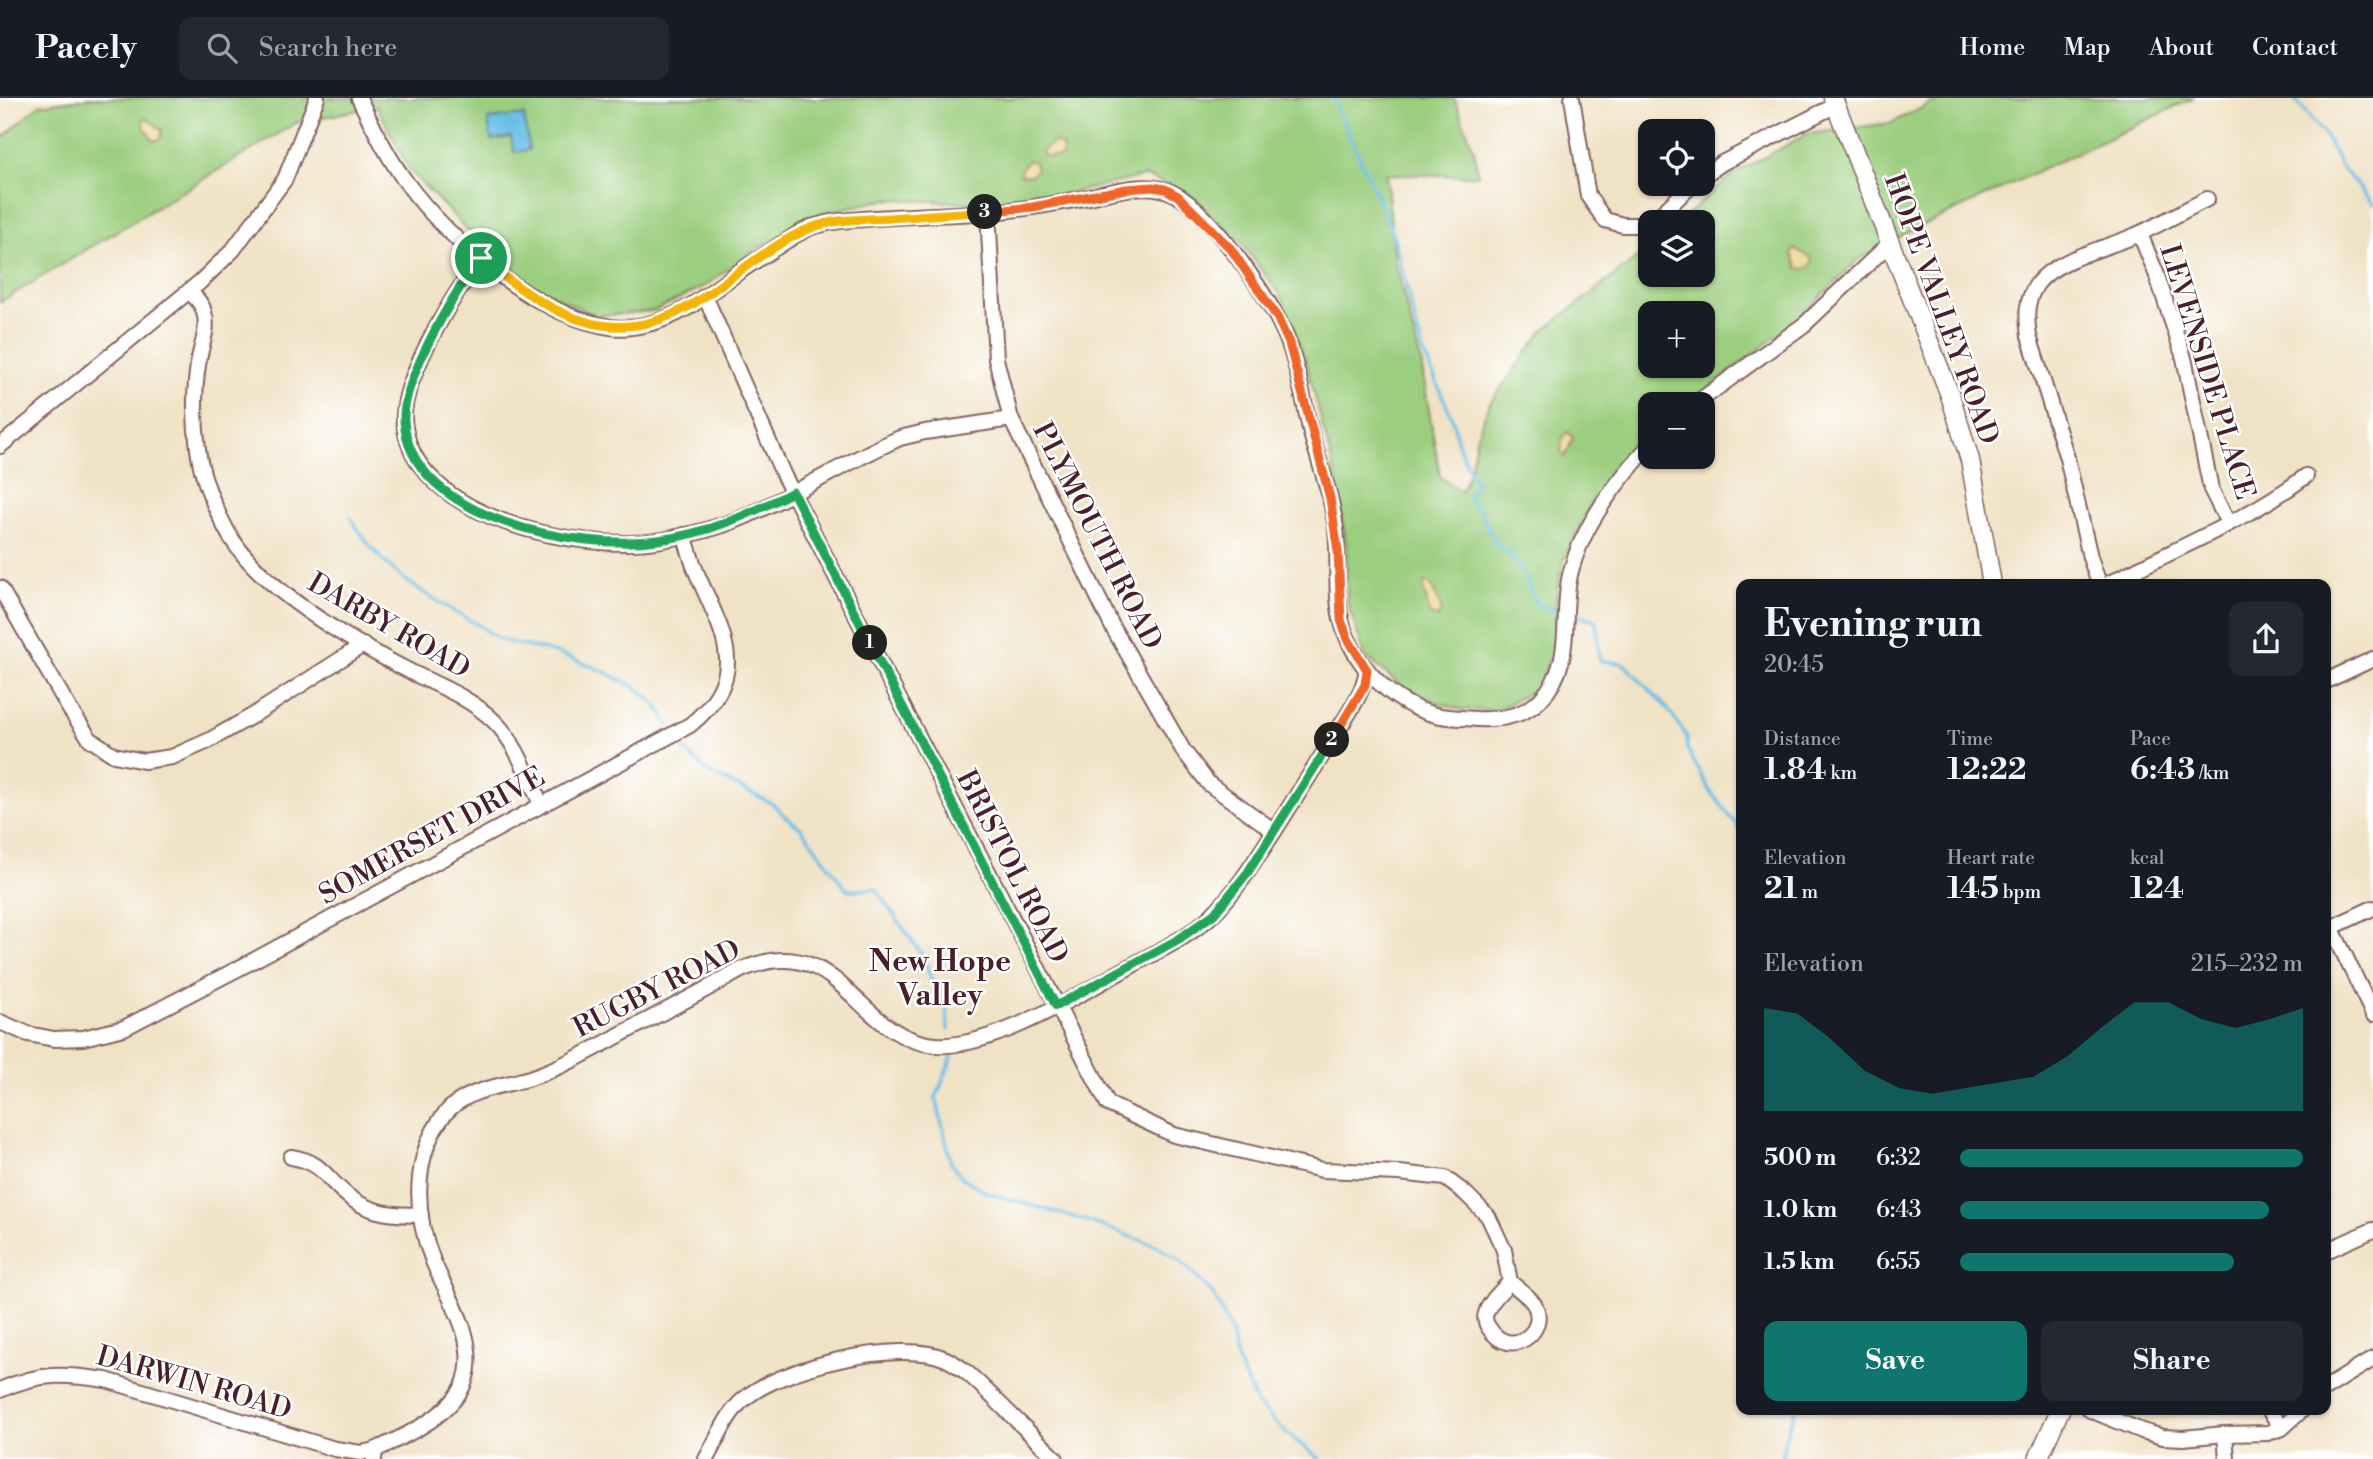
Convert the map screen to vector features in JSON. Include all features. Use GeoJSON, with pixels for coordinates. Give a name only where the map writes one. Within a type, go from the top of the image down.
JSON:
{"type":"FeatureCollection","features":[{"type":"Feature","properties":{"kind":"main road","name":"HOPE VALLEY ROAD"},"geometry":{"type":"LineString","coordinates":[[1834,102],[1950,395],[1964,438],[1991,579]]}},
{"type":"Feature","properties":{"kind":"main road"},"geometry":{"type":"LineString","coordinates":[[2038,1459],[2058,1415]]}},
{"type":"Feature","properties":{"kind":"street"},"geometry":{"type":"LineString","coordinates":[[0,446],[189,291],[233,250],[275,194],[294,159],[317,98]]}},
{"type":"Feature","properties":{"kind":"street"},"geometry":{"type":"LineString","coordinates":[[359,98],[380,141],[407,184],[430,211],[481,258],[532,298],[556,310],[608,327],[634,327],[662,320],[686,309],[794,236],[811,228],[847,220],[1033,207],[1126,189],[1152,187],[1165,189],[1178,196],[1231,249],[1277,317],[1289,343],[1330,498],[1338,551],[1341,620],[1348,639],[1367,670],[1384,686],[1405,702],[1436,715],[1467,719],[1503,719],[1528,709],[1539,701],[1554,679],[1567,640],[1567,589],[1573,563],[1598,512],[1638,460]]}},
{"type":"Feature","properties":{"kind":"street"},"geometry":{"type":"LineString","coordinates":[[1572,98],[1588,196],[1605,220],[1623,225],[1641,225],[1661,213],[1680,196]]}},
{"type":"Feature","properties":{"kind":"street"},"geometry":{"type":"LineString","coordinates":[[1715,168],[1834,102]]}},
{"type":"Feature","properties":{"kind":"street"},"geometry":{"type":"LineString","coordinates":[[2097,579],[2063,445],[2029,335],[2026,316],[2029,300],[2039,282],[2053,270],[2140,234],[2207,199]]}},
{"type":"Feature","properties":{"kind":"street","name":"PLYMOUTH ROAD"},"geometry":{"type":"LineString","coordinates":[[988,212],[996,359],[1011,419],[1112,626],[1183,750],[1209,784],[1274,831]]}},
{"type":"Feature","properties":{"kind":"street","name":"LEVENSIDE PLACE"},"geometry":{"type":"LineString","coordinates":[[2140,234],[2184,358],[2211,489],[2228,523]]}},
{"type":"Feature","properties":{"kind":"street"},"geometry":{"type":"LineString","coordinates":[[1712,392],[1805,324],[1890,243]]}},
{"type":"Feature","properties":{"kind":"street"},"geometry":{"type":"LineString","coordinates":[[481,258],[452,301],[410,381],[404,419],[410,449],[421,468],[440,486],[469,505],[534,531],[611,542],[659,540],[684,535],[742,517],[900,438],[1011,419]]}},
{"type":"Feature","properties":{"kind":"street","name":"DARBY ROAD"},"geometry":{"type":"LineString","coordinates":[[189,291],[200,303],[206,323],[197,383],[198,448],[204,478],[227,532],[249,560],[278,588],[363,645],[462,696],[493,720],[512,747],[541,804]]}},
{"type":"Feature","properties":{"kind":"street","name":"BRISTOL ROAD"},"geometry":{"type":"LineString","coordinates":[[705,296],[793,492],[1108,1104],[1174,1135],[1322,1170],[1445,1178],[1488,1216],[1504,1250],[1510,1282]]}},
{"type":"Feature","properties":{"kind":"street"},"geometry":{"type":"LineString","coordinates":[[2118,579],[2228,523],[2284,492],[2306,476]]}},
{"type":"Feature","properties":{"kind":"street","name":"SOMERSET DRIVE"},"geometry":{"type":"LineString","coordinates":[[0,1022],[28,1034],[54,1039],[83,1038],[124,1028],[680,731],[707,710],[719,693],[727,659],[725,638],[696,572],[684,535]]}},
{"type":"Feature","properties":{"kind":"street"},"geometry":{"type":"LineString","coordinates":[[0,588],[69,708],[90,739],[114,755],[144,761],[172,757],[208,741],[363,645]]}},
{"type":"Feature","properties":{"kind":"street"},"geometry":{"type":"LineString","coordinates":[[2331,679],[2373,659]]}},
{"type":"Feature","properties":{"kind":"street","name":"RUGBY ROAD"},"geometry":{"type":"LineString","coordinates":[[374,1455],[434,1418],[460,1391],[467,1373],[467,1341],[432,1259],[418,1197],[425,1149],[438,1124],[453,1106],[491,1088],[566,1064],[759,962],[796,960],[818,968],[887,1025],[911,1040],[924,1044],[969,1042],[1012,1027],[1056,1006],[1200,926],[1214,914],[1248,872],[1274,831],[1365,685],[1367,670]]}},
{"type":"Feature","properties":{"kind":"street"},"geometry":{"type":"LineString","coordinates":[[2331,928],[2373,908]]}},
{"type":"Feature","properties":{"kind":"street"},"geometry":{"type":"LineString","coordinates":[[2331,935],[2373,1014]]}},
{"type":"Feature","properties":{"kind":"street"},"geometry":{"type":"LineString","coordinates":[[291,1157],[308,1160],[319,1166],[354,1201],[375,1211],[395,1215],[421,1215]]}},
{"type":"Feature","properties":{"kind":"street"},"geometry":{"type":"LineString","coordinates":[[2331,1249],[2373,1230]]}},
{"type":"Feature","properties":{"kind":"street"},"geometry":{"type":"LineString","coordinates":[[706,1459],[734,1410],[741,1401],[761,1387],[791,1375],[879,1352],[908,1352],[942,1357],[966,1373],[1056,1459]]}},
{"type":"Feature","properties":{"kind":"street"},"geometry":{"type":"LineString","coordinates":[[2331,1385],[2373,1359]]}},
{"type":"Feature","properties":{"kind":"street","name":"DARWIN ROAD"},"geometry":{"type":"LineString","coordinates":[[0,1390],[25,1381],[73,1374],[106,1380],[335,1449],[374,1455]]}},
{"type":"Feature","properties":{"kind":"street"},"geometry":{"type":"LineString","coordinates":[[2104,1415],[2163,1437],[2183,1438],[2258,1434],[2282,1428],[2296,1415]]}},
{"type":"Feature","properties":{"kind":"street"},"geometry":{"type":"LineString","coordinates":[[2273,1415],[2282,1428]]}},
{"type":"Feature","properties":{"kind":"street"},"geometry":{"type":"LineString","coordinates":[[2225,1434],[2227,1459]]}},
{"type":"Feature","properties":{"kind":"green space"},"geometry":{"type":"Polygon","coordinates":[[[88,98],[1454,98],[1474,150],[1478,176],[1386,174],[1395,261],[1421,362],[1440,477],[1461,491],[1470,470],[1477,435],[1490,403],[1543,331],[1638,257],[1638,287],[1715,287],[1715,210],[1692,210],[1708,196],[1715,196],[1715,190],[1733,174],[1807,134],[1891,123],[1942,98],[2194,98],[1911,231],[1859,259],[1795,322],[1704,392],[1638,392],[1638,449],[1591,502],[1564,559],[1557,590],[1555,644],[1538,688],[1497,710],[1462,710],[1411,694],[1365,656],[1347,601],[1346,543],[1333,466],[1306,362],[1283,299],[1236,236],[1186,192],[1145,176],[1047,198],[973,203],[888,199],[826,212],[759,247],[705,286],[654,311],[596,316],[526,283],[469,232],[409,170],[377,106],[296,123],[0,302],[0,140],[39,105],[88,98]]]}},
{"type":"Feature","properties":{"kind":"sand"},"geometry":{"type":"Polygon","coordinates":[[[143,119],[148,119],[162,130],[161,138],[155,141],[148,134],[143,119]]]}},
{"type":"Feature","properties":{"kind":"sand"},"geometry":{"type":"Polygon","coordinates":[[[1054,142],[1063,146],[1062,157],[1044,156],[1042,151],[1054,142]]]}},
{"type":"Feature","properties":{"kind":"sand"},"geometry":{"type":"Polygon","coordinates":[[[1028,160],[1035,162],[1037,170],[1031,175],[1020,175],[1021,169],[1028,160]]]}},
{"type":"Feature","properties":{"kind":"sand"},"geometry":{"type":"Polygon","coordinates":[[[1795,249],[1812,258],[1812,264],[1806,269],[1798,268],[1792,253],[1795,249]]]}},
{"type":"Feature","properties":{"kind":"sand"},"geometry":{"type":"Polygon","coordinates":[[[1568,432],[1573,438],[1565,457],[1561,452],[1563,436],[1568,432]]]}},
{"type":"Feature","properties":{"kind":"sand"},"geometry":{"type":"Polygon","coordinates":[[[1425,583],[1431,585],[1442,610],[1438,617],[1430,615],[1423,587],[1425,583]]]}},
{"type":"Feature","properties":{"kind":"water"},"geometry":{"type":"Polygon","coordinates":[[[524,115],[529,150],[514,152],[511,137],[491,140],[488,119],[524,115]]]}},
{"type":"Feature","properties":{"kind":"waterway"},"geometry":{"type":"LineString","coordinates":[[1333,98],[1392,230],[1422,349],[1452,418],[1459,447],[1475,482],[1468,499],[1480,510],[1496,545],[1511,555],[1524,574],[1538,606],[1558,610]]}},
{"type":"Feature","properties":{"kind":"waterway"},"geometry":{"type":"LineString","coordinates":[[2294,98],[2326,137],[2340,165],[2373,204]]}},
{"type":"Feature","properties":{"kind":"waterway"},"geometry":{"type":"LineString","coordinates":[[351,518],[377,554],[408,582],[498,638],[567,657],[630,685],[652,701],[669,726]]}},
{"type":"Feature","properties":{"kind":"waterway"},"geometry":{"type":"LineString","coordinates":[[1574,614],[1596,620],[1600,660],[1624,664],[1667,708],[1687,737],[1687,749],[1710,791],[1736,825]]}},
{"type":"Feature","properties":{"kind":"waterway"},"geometry":{"type":"LineString","coordinates":[[681,747],[708,772],[773,804],[801,828],[847,890],[876,889],[924,958],[932,982],[943,998],[948,1030]]}},
{"type":"Feature","properties":{"kind":"waterway"},"geometry":{"type":"LineString","coordinates":[[952,1057],[936,1098],[951,1163],[962,1177],[987,1193],[1091,1222],[1159,1247],[1182,1262],[1213,1294],[1230,1329],[1238,1363],[1257,1404],[1285,1432],[1320,1459]]}},
{"type":"Feature","properties":{"kind":"waterway"},"geometry":{"type":"LineString","coordinates":[[1782,1459],[1785,1438],[1793,1415]]}},
{"type":"Feature","properties":{"kind":"district","name":"New Hope Valley"},"geometry":{"type":"Point","coordinates":[940,979]}},
{"type":"Feature","properties":{"kind":"route"},"geometry":{"type":"LineString","coordinates":[[1138,187],[1165,189],[1191,206],[1244,265],[1277,317],[1289,343],[1330,498],[1338,551],[1341,620],[1348,639],[1367,670],[1365,685],[1321,758],[1248,872],[1214,914],[1179,939],[1056,1006],[793,492],[719,526],[659,540],[611,542],[562,537],[505,521],[469,505],[429,477],[410,449],[404,419],[406,396],[417,366],[452,301],[481,258],[532,298],[556,310],[608,327],[634,327],[662,320],[686,309],[794,236],[832,222],[1001,211],[1138,187]]}}]}
